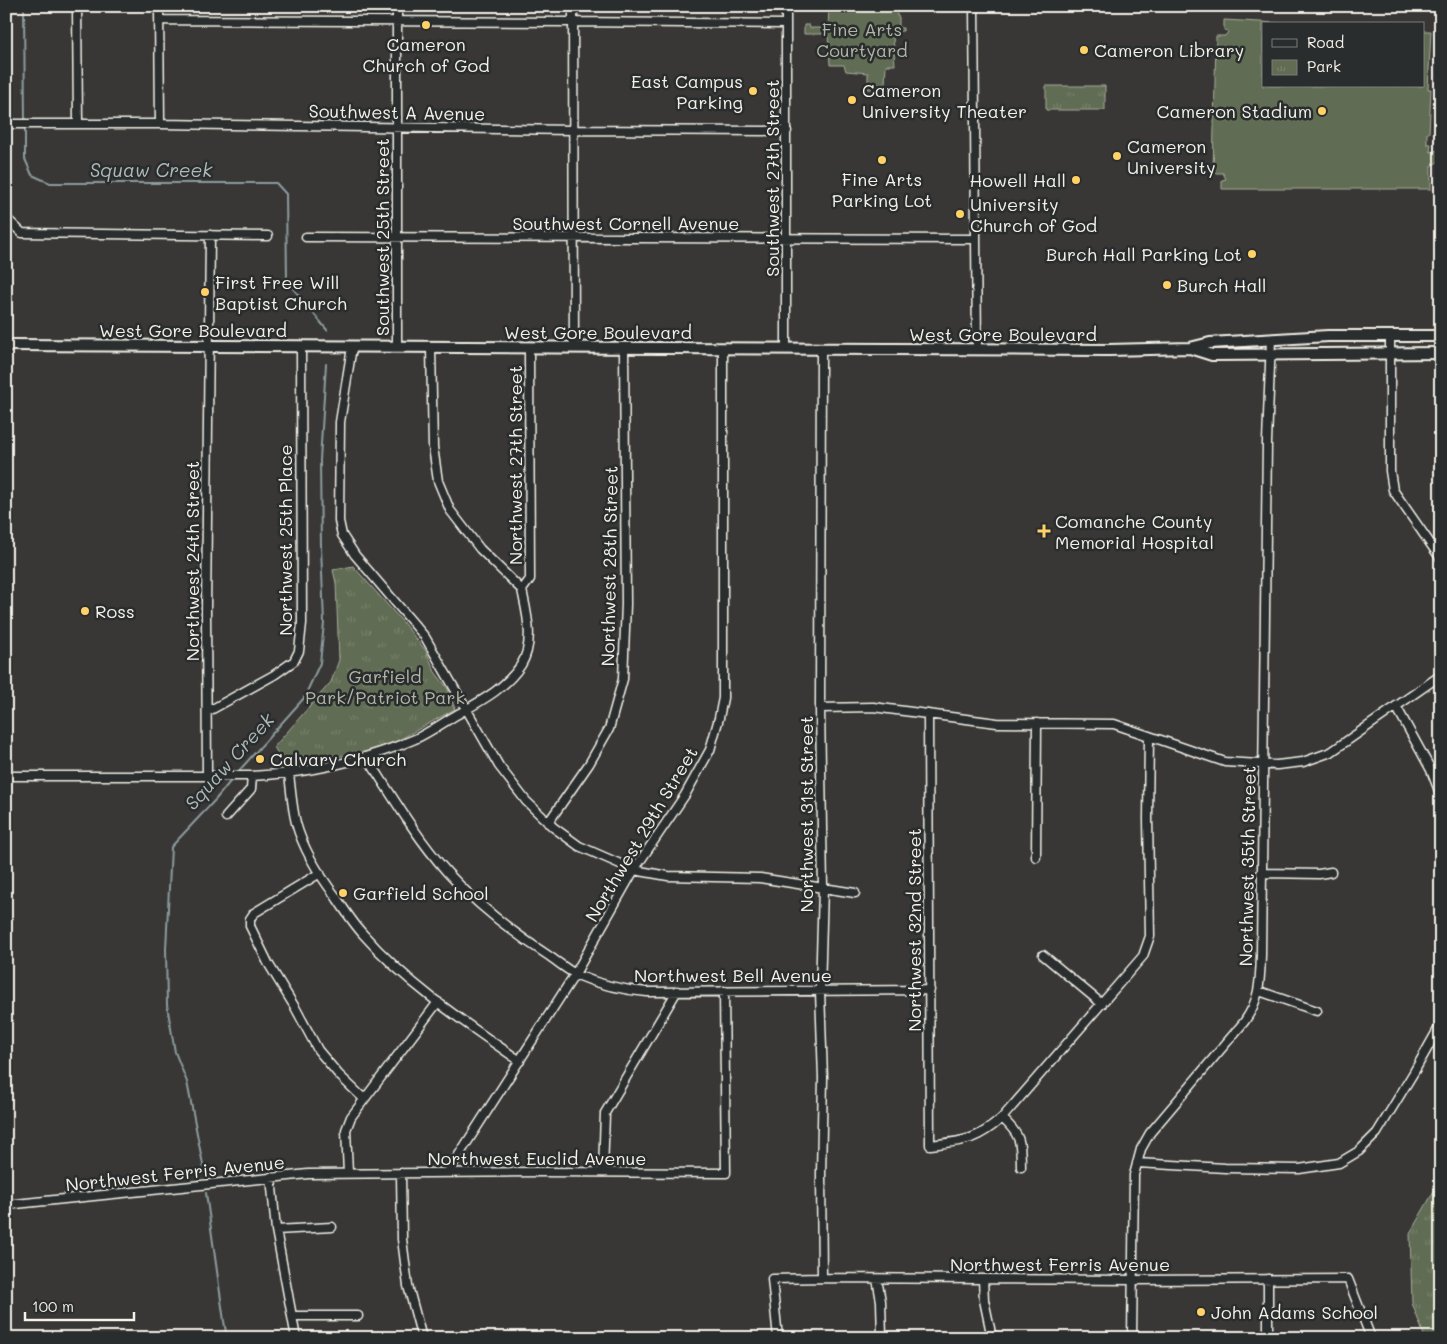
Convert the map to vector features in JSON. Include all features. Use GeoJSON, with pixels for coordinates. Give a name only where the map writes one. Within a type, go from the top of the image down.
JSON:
{"type":"FeatureCollection","features":[{"type":"Feature","properties":{"kind":"main road","name":"West Gore Boulevard"},"geometry":{"type":"LineString","coordinates":[[6,346],[977,350],[1190,348],[1210,343],[1328,336],[1441,336]]}},
{"type":"Feature","properties":{"kind":"main road","name":"West Gore Boulevard"},"geometry":{"type":"LineString","coordinates":[[1190,348],[1212,355],[1441,353]]}},
{"type":"Feature","properties":{"kind":"street"},"geometry":{"type":"LineString","coordinates":[[77,6],[78,124]]}},
{"type":"Feature","properties":{"kind":"street"},"geometry":{"type":"LineString","coordinates":[[160,6],[160,124]]}},
{"type":"Feature","properties":{"kind":"street","name":"Southwest 25th Street"},"geometry":{"type":"LineString","coordinates":[[397,6],[397,347]]}},
{"type":"Feature","properties":{"kind":"street"},"geometry":{"type":"LineString","coordinates":[[573,6],[574,348]]}},
{"type":"Feature","properties":{"kind":"street","name":"Southwest 27th Street"},"geometry":{"type":"LineString","coordinates":[[786,6],[786,349]]}},
{"type":"Feature","properties":{"kind":"street"},"geometry":{"type":"LineString","coordinates":[[974,6],[977,350]]}},
{"type":"Feature","properties":{"kind":"street"},"geometry":{"type":"LineString","coordinates":[[160,20],[786,24]]}},
{"type":"Feature","properties":{"kind":"street","name":"Southwest A Avenue"},"geometry":{"type":"LineString","coordinates":[[9,124],[787,131]]}},
{"type":"Feature","properties":{"kind":"street"},"geometry":{"type":"LineString","coordinates":[[7,219],[22,233],[268,236]]}},
{"type":"Feature","properties":{"kind":"street","name":"Northwest 24th Street"},"geometry":{"type":"LineString","coordinates":[[206,775],[210,235]]}},
{"type":"Feature","properties":{"kind":"street","name":"Southwest Cornell Avenue"},"geometry":{"type":"LineString","coordinates":[[306,237],[975,240]]}},
{"type":"Feature","properties":{"kind":"street"},"geometry":{"type":"LineString","coordinates":[[1390,336],[1390,472],[1393,490],[1414,523],[1441,559]]}},
{"type":"Feature","properties":{"kind":"street","name":"Northwest 35th Street"},"geometry":{"type":"LineString","coordinates":[[1132,1338],[1134,1175],[1141,1149],[1150,1133],[1244,1022],[1252,1011],[1259,991],[1267,442],[1271,340]]}},
{"type":"Feature","properties":{"kind":"street","name":"Northwest 25th Place"},"geometry":{"type":"LineString","coordinates":[[206,712],[274,675],[294,661],[299,650],[302,623],[301,347]]}},
{"type":"Feature","properties":{"kind":"street"},"geometry":{"type":"LineString","coordinates":[[352,347],[340,422],[340,521],[342,535],[355,555],[425,637],[499,766],[526,801],[548,823],[579,846],[634,870],[668,876],[760,878],[855,893]]}},
{"type":"Feature","properties":{"kind":"street"},"geometry":{"type":"LineString","coordinates":[[431,348],[433,447],[438,481],[450,510],[456,518],[480,549],[522,590]]}},
{"type":"Feature","properties":{"kind":"street","name":"Northwest 27th Street"},"geometry":{"type":"LineString","coordinates":[[367,757],[416,738],[468,709],[500,689],[521,664],[528,645],[528,620],[522,590],[530,578],[529,348]]}},
{"type":"Feature","properties":{"kind":"street","name":"Northwest 28th Street"},"geometry":{"type":"LineString","coordinates":[[548,823],[589,764],[609,729],[622,679],[626,604],[624,349]]}},
{"type":"Feature","properties":{"kind":"street","name":"Northwest 29th Street"},"geometry":{"type":"LineString","coordinates":[[448,1172],[575,974],[634,870],[685,795],[710,750],[723,698],[723,349]]}},
{"type":"Feature","properties":{"kind":"street","name":"Northwest 31st Street"},"geometry":{"type":"LineString","coordinates":[[821,350],[820,708],[822,888],[820,991],[823,1078],[821,1174],[822,1278]]}},
{"type":"Feature","properties":{"kind":"street"},"geometry":{"type":"LineString","coordinates":[[820,708],[873,707],[997,723],[1114,724],[1225,762],[1277,765],[1303,762],[1331,752],[1441,675]]}},
{"type":"Feature","properties":{"kind":"street"},"geometry":{"type":"LineString","coordinates":[[1396,706],[1431,770],[1441,796]]}},
{"type":"Feature","properties":{"kind":"street","name":"Northwest 32nd Street"},"geometry":{"type":"LineString","coordinates":[[928,714],[930,1145],[974,1138],[988,1131],[1002,1118]]}},
{"type":"Feature","properties":{"kind":"street"},"geometry":{"type":"LineString","coordinates":[[1036,857],[1037,723]]}},
{"type":"Feature","properties":{"kind":"street"},"geometry":{"type":"LineString","coordinates":[[1021,1167],[1019,1137],[1002,1118],[1143,956],[1150,936],[1149,736]]}},
{"type":"Feature","properties":{"kind":"street"},"geometry":{"type":"LineString","coordinates":[[6,776],[249,776],[289,774],[367,757]]}},
{"type":"Feature","properties":{"kind":"street","name":"Northwest Bell Avenue"},"geometry":{"type":"LineString","coordinates":[[367,757],[408,821],[446,871],[482,907],[575,974],[625,990],[647,992],[930,990]]}},
{"type":"Feature","properties":{"kind":"street"},"geometry":{"type":"LineString","coordinates":[[289,774],[296,823],[312,861],[362,933],[394,966],[438,1002],[467,1025],[520,1061]]}},
{"type":"Feature","properties":{"kind":"street"},"geometry":{"type":"LineString","coordinates":[[226,817],[251,789],[249,776]]}},
{"type":"Feature","properties":{"kind":"street"},"geometry":{"type":"LineString","coordinates":[[1262,873],[1319,874],[1330,872]]}},
{"type":"Feature","properties":{"kind":"street"},"geometry":{"type":"LineString","coordinates":[[320,873],[254,913],[250,919],[250,926],[268,963],[318,1050],[339,1075],[364,1098]]}},
{"type":"Feature","properties":{"kind":"street"},"geometry":{"type":"LineString","coordinates":[[1043,954],[1102,1004]]}},
{"type":"Feature","properties":{"kind":"street"},"geometry":{"type":"LineString","coordinates":[[603,1172],[605,1113],[677,991]]}},
{"type":"Feature","properties":{"kind":"street","name":"Northwest Euclid Avenue"},"geometry":{"type":"LineString","coordinates":[[348,1173],[726,1173],[724,991]]}},
{"type":"Feature","properties":{"kind":"street"},"geometry":{"type":"LineString","coordinates":[[1259,991],[1317,1012]]}},
{"type":"Feature","properties":{"kind":"street"},"geometry":{"type":"LineString","coordinates":[[348,1173],[346,1130],[351,1117],[438,1002]]}},
{"type":"Feature","properties":{"kind":"street"},"geometry":{"type":"LineString","coordinates":[[1137,1163],[1225,1168],[1299,1169],[1339,1163],[1359,1151],[1377,1133],[1441,1024]]}},
{"type":"Feature","properties":{"kind":"street"},"geometry":{"type":"LineString","coordinates":[[401,1172],[402,1239],[408,1286],[422,1338]]}},
{"type":"Feature","properties":{"kind":"street","name":"Northwest Ferris Avenue"},"geometry":{"type":"LineString","coordinates":[[6,1205],[271,1177],[348,1173]]}},
{"type":"Feature","properties":{"kind":"street"},"geometry":{"type":"LineString","coordinates":[[271,1177],[276,1230],[296,1338]]}},
{"type":"Feature","properties":{"kind":"street"},"geometry":{"type":"LineString","coordinates":[[276,1230],[332,1228]]}},
{"type":"Feature","properties":{"kind":"street","name":"Northwest Ferris Avenue"},"geometry":{"type":"LineString","coordinates":[[778,1338],[772,1279],[822,1278],[1134,1280],[1348,1278],[1371,1338]]}},
{"type":"Feature","properties":{"kind":"street"},"geometry":{"type":"LineString","coordinates":[[877,1279],[881,1301],[882,1338]]}},
{"type":"Feature","properties":{"kind":"street"},"geometry":{"type":"LineString","coordinates":[[983,1279],[984,1300],[992,1338]]}},
{"type":"Feature","properties":{"kind":"street"},"geometry":{"type":"LineString","coordinates":[[1268,1279],[1268,1338]]}},
{"type":"Feature","properties":{"kind":"street"},"geometry":{"type":"LineString","coordinates":[[292,1316],[358,1316]]}},
{"type":"Feature","properties":{"kind":"green space","name":"Fine Arts Courtyard"},"geometry":{"type":"Polygon","coordinates":[[[886,6],[897,6],[899,28],[903,28],[903,31],[893,36],[895,65],[886,65],[885,84],[881,84],[881,89],[868,89],[868,73],[846,71],[844,65],[830,65],[828,34],[804,34],[804,25],[809,25],[810,28],[828,28],[829,8],[867,9],[867,7],[885,8],[886,6]]]}},
{"type":"Feature","properties":{"kind":"green space","name":"Cameron Stadium"},"geometry":{"type":"Polygon","coordinates":[[[1224,20],[1262,22],[1262,88],[1424,88],[1424,31],[1431,31],[1428,89],[1431,89],[1427,144],[1431,144],[1430,152],[1439,150],[1441,160],[1431,166],[1431,189],[1222,189],[1222,180],[1226,179],[1223,173],[1213,173],[1216,36],[1225,36],[1228,31],[1224,30],[1224,20]]]}},
{"type":"Feature","properties":{"kind":"green space"},"geometry":{"type":"Polygon","coordinates":[[[1046,86],[1105,86],[1105,110],[1046,110],[1046,86]]]}},
{"type":"Feature","properties":{"kind":"green space","name":"Garfield Park/Patriot Park"},"geometry":{"type":"Polygon","coordinates":[[[353,566],[426,651],[435,672],[448,689],[455,709],[397,741],[364,752],[285,766],[274,747],[331,682],[339,660],[336,583],[333,570],[353,566]]]}},
{"type":"Feature","properties":{"kind":"green space"},"geometry":{"type":"Polygon","coordinates":[[[1441,1179],[1441,1338],[1425,1338],[1412,1303],[1410,1233],[1441,1179]]]}},
{"type":"Feature","properties":{"kind":"waterway","name":"Squaw Creek"},"geometry":{"type":"LineString","coordinates":[[24,6],[25,121]]}},
{"type":"Feature","properties":{"kind":"waterway","name":"Squaw Creek"},"geometry":{"type":"LineString","coordinates":[[25,126],[25,159],[32,175],[50,183],[276,183],[286,194],[287,281],[327,330]]}},
{"type":"Feature","properties":{"kind":"waterway","name":"Squaw Creek"},"geometry":{"type":"LineString","coordinates":[[237,773],[304,698],[320,663],[324,623],[320,460],[326,364]]}},
{"type":"Feature","properties":{"kind":"waterway","name":"Squaw Creek"},"geometry":{"type":"LineString","coordinates":[[205,1175],[187,1082],[175,1052],[167,1005],[166,949],[171,847],[233,778]]}},
{"type":"Feature","properties":{"kind":"waterway","name":"Squaw Creek"},"geometry":{"type":"LineString","coordinates":[[206,1193],[227,1338]]}},
{"type":"Feature","properties":{"kind":"place","name":"Cameron Church of God"},"geometry":{"type":"Point","coordinates":[426,25]}},
{"type":"Feature","properties":{"kind":"place","name":"Cameron Library"},"geometry":{"type":"Point","coordinates":[1084,50]}},
{"type":"Feature","properties":{"kind":"place","name":"East Campus Parking"},"geometry":{"type":"Point","coordinates":[753,91]}},
{"type":"Feature","properties":{"kind":"place","name":"Cameron University Theater"},"geometry":{"type":"Point","coordinates":[852,100]}},
{"type":"Feature","properties":{"kind":"place","name":"Cameron Stadium"},"geometry":{"type":"Point","coordinates":[1322,111]}},
{"type":"Feature","properties":{"kind":"place","name":"Cameron University"},"geometry":{"type":"Point","coordinates":[1117,156]}},
{"type":"Feature","properties":{"kind":"place","name":"Fine Arts Parking Lot"},"geometry":{"type":"Point","coordinates":[882,160]}},
{"type":"Feature","properties":{"kind":"place","name":"Howell Hall"},"geometry":{"type":"Point","coordinates":[1076,180]}},
{"type":"Feature","properties":{"kind":"place","name":"University Church of God"},"geometry":{"type":"Point","coordinates":[960,214]}},
{"type":"Feature","properties":{"kind":"place","name":"Burch Hall Parking Lot"},"geometry":{"type":"Point","coordinates":[1252,254]}},
{"type":"Feature","properties":{"kind":"place","name":"Burch Hall"},"geometry":{"type":"Point","coordinates":[1167,285]}},
{"type":"Feature","properties":{"kind":"place","name":"First Free Will Baptist Church"},"geometry":{"type":"Point","coordinates":[205,292]}},
{"type":"Feature","properties":{"kind":"place","name":"Comanche County Memorial Hospital"},"geometry":{"type":"Point","coordinates":[1044,531]}},
{"type":"Feature","properties":{"kind":"place","name":"Ross"},"geometry":{"type":"Point","coordinates":[85,611]}},
{"type":"Feature","properties":{"kind":"place","name":"Calvary Church"},"geometry":{"type":"Point","coordinates":[260,759]}},
{"type":"Feature","properties":{"kind":"place","name":"Garfield School"},"geometry":{"type":"Point","coordinates":[343,893]}},
{"type":"Feature","properties":{"kind":"place","name":"John Adams School"},"geometry":{"type":"Point","coordinates":[1201,1312]}}]}
